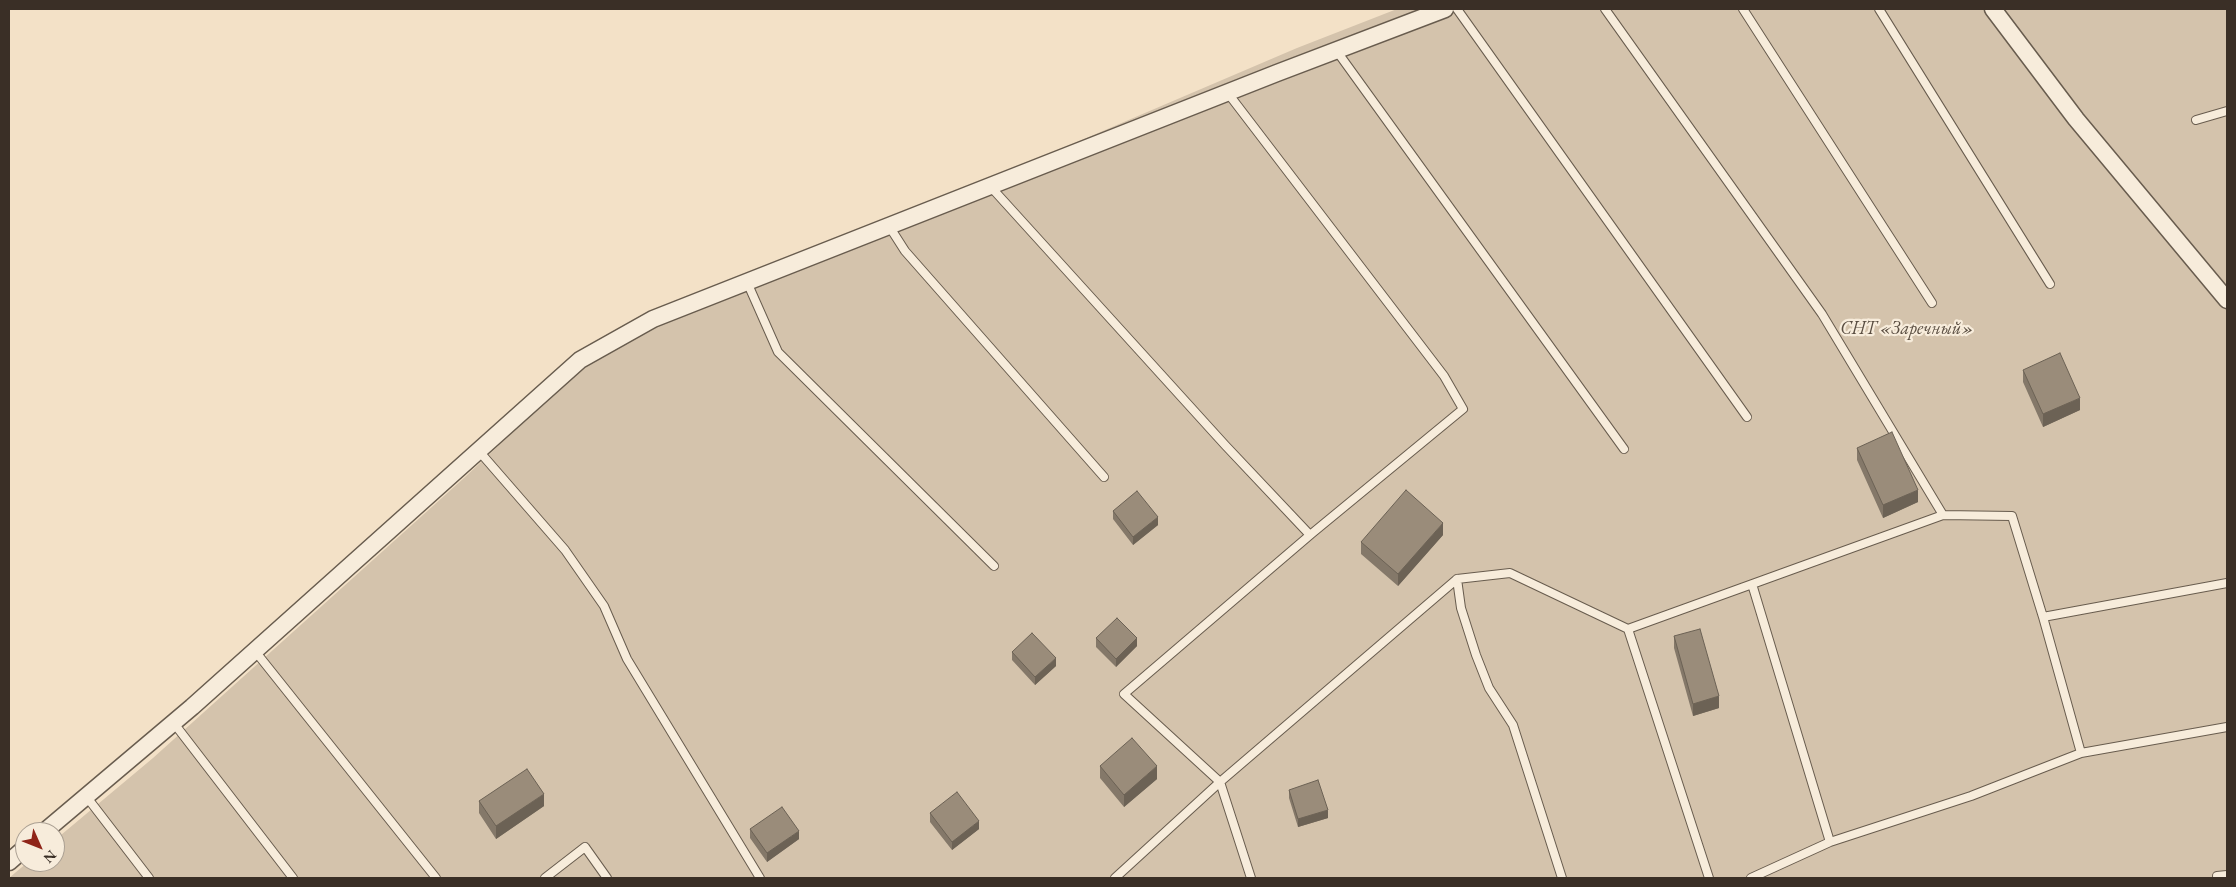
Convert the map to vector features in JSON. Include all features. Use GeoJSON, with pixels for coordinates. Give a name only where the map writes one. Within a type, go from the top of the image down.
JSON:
{"type":"FeatureCollection","features":[{"type":"Feature","properties":{"kind":"street"},"geometry":{"type":"LineString","coordinates":[[56,822],[255,650],[580,360],[653,319],[1226,92],[1444,9]]}},
{"type":"Feature","properties":{"kind":"street"},"geometry":{"type":"LineString","coordinates":[[1993,9],[2076,119],[2227,299]]}},
{"type":"Feature","properties":{"kind":"lane"},"geometry":{"type":"LineString","coordinates":[[1458,9],[1747,416]]}},
{"type":"Feature","properties":{"kind":"lane"},"geometry":{"type":"LineString","coordinates":[[1605,9],[1822,314],[1943,515]]}},
{"type":"Feature","properties":{"kind":"lane"},"geometry":{"type":"LineString","coordinates":[[1743,9],[1932,303]]}},
{"type":"Feature","properties":{"kind":"lane"},"geometry":{"type":"LineString","coordinates":[[1879,9],[2050,284]]}},
{"type":"Feature","properties":{"kind":"lane"},"geometry":{"type":"LineString","coordinates":[[1336,50],[1624,449]]}},
{"type":"Feature","properties":{"kind":"lane"},"geometry":{"type":"LineString","coordinates":[[1226,92],[1444,376],[1463,409],[1310,535],[1124,694],[1220,782],[1251,878]]}},
{"type":"Feature","properties":{"kind":"lane"},"geometry":{"type":"LineString","coordinates":[[2196,120],[2227,111]]}},
{"type":"Feature","properties":{"kind":"lane"},"geometry":{"type":"LineString","coordinates":[[990,186],[1225,446],[1310,535]]}},
{"type":"Feature","properties":{"kind":"lane"},"geometry":{"type":"LineString","coordinates":[[888,226],[905,251],[1104,477]]}},
{"type":"Feature","properties":{"kind":"lane"},"geometry":{"type":"LineString","coordinates":[[747,282],[778,352],[994,566]]}},
{"type":"Feature","properties":{"kind":"lane"},"geometry":{"type":"LineString","coordinates":[[478,450],[566,550],[604,606],[627,659],[760,878]]}},
{"type":"Feature","properties":{"kind":"lane"},"geometry":{"type":"LineString","coordinates":[[1115,878],[1220,782],[1457,579],[1510,573],[1628,629],[1943,515],[2012,516],[2043,617],[2081,753]]}},
{"type":"Feature","properties":{"kind":"lane"},"geometry":{"type":"LineString","coordinates":[[1457,579],[1462,608],[1476,655],[1489,688],[1513,725],[1562,878]]}},
{"type":"Feature","properties":{"kind":"lane"},"geometry":{"type":"LineString","coordinates":[[2043,617],[2227,583]]}},
{"type":"Feature","properties":{"kind":"lane"},"geometry":{"type":"LineString","coordinates":[[1752,584],[1830,842]]}},
{"type":"Feature","properties":{"kind":"lane"},"geometry":{"type":"LineString","coordinates":[[1628,629],[1709,878]]}},
{"type":"Feature","properties":{"kind":"lane"},"geometry":{"type":"LineString","coordinates":[[255,650],[436,878]]}},
{"type":"Feature","properties":{"kind":"lane"},"geometry":{"type":"LineString","coordinates":[[173,722],[293,878]]}},
{"type":"Feature","properties":{"kind":"lane"},"geometry":{"type":"LineString","coordinates":[[1750,878],[1830,842],[1971,796],[2081,753],[2227,727]]}},
{"type":"Feature","properties":{"kind":"lane"},"geometry":{"type":"LineString","coordinates":[[86,796],[149,878]]}},
{"type":"Feature","properties":{"kind":"lane"},"geometry":{"type":"LineString","coordinates":[[545,878],[585,847],[607,878]]}},
{"type":"Feature","properties":{"kind":"lane"},"geometry":{"type":"LineString","coordinates":[[2217,876],[2227,875]]}},
{"type":"Feature","properties":{"kind":"green space","name":"СНТ «Заречный»"},"geometry":{"type":"Polygon","coordinates":[[[1397,9],[2227,9],[2227,878],[9,878],[16,872],[65,872],[65,832],[153,758],[464,478],[609,342],[1297,48],[1397,9]]]}},
{"type":"Feature","properties":{"kind":"building"},"geometry":{"type":"Polygon","coordinates":[[[2060,353],[2080,398],[2043,414],[2023,370],[2060,353]]]}},
{"type":"Feature","properties":{"kind":"building"},"geometry":{"type":"Polygon","coordinates":[[[1892,432],[1918,490],[1883,505],[1857,448],[1892,432]]]}},
{"type":"Feature","properties":{"kind":"building"},"geometry":{"type":"Polygon","coordinates":[[[1406,490],[1443,523],[1398,574],[1361,542],[1406,490]]]}},
{"type":"Feature","properties":{"kind":"building"},"geometry":{"type":"Polygon","coordinates":[[[1137,491],[1158,517],[1133,537],[1113,511],[1137,491]]]}},
{"type":"Feature","properties":{"kind":"building"},"geometry":{"type":"Polygon","coordinates":[[[1117,618],[1137,638],[1116,659],[1096,638],[1117,618]]]}},
{"type":"Feature","properties":{"kind":"building"},"geometry":{"type":"Polygon","coordinates":[[[1700,629],[1719,696],[1693,704],[1674,636],[1700,629]]]}},
{"type":"Feature","properties":{"kind":"building"},"geometry":{"type":"Polygon","coordinates":[[[1032,633],[1056,658],[1035,677],[1012,652],[1032,633]]]}},
{"type":"Feature","properties":{"kind":"building"},"geometry":{"type":"Polygon","coordinates":[[[1132,738],[1157,766],[1124,795],[1100,766],[1132,738]]]}},
{"type":"Feature","properties":{"kind":"building"},"geometry":{"type":"Polygon","coordinates":[[[527,769],[544,794],[496,826],[479,801],[527,769]]]}},
{"type":"Feature","properties":{"kind":"building"},"geometry":{"type":"Polygon","coordinates":[[[1318,780],[1328,810],[1298,819],[1289,790],[1318,780]]]}},
{"type":"Feature","properties":{"kind":"building"},"geometry":{"type":"Polygon","coordinates":[[[957,792],[979,821],[952,842],[930,813],[957,792]]]}},
{"type":"Feature","properties":{"kind":"building"},"geometry":{"type":"Polygon","coordinates":[[[782,807],[799,831],[767,853],[750,829],[782,807]]]}}]}
